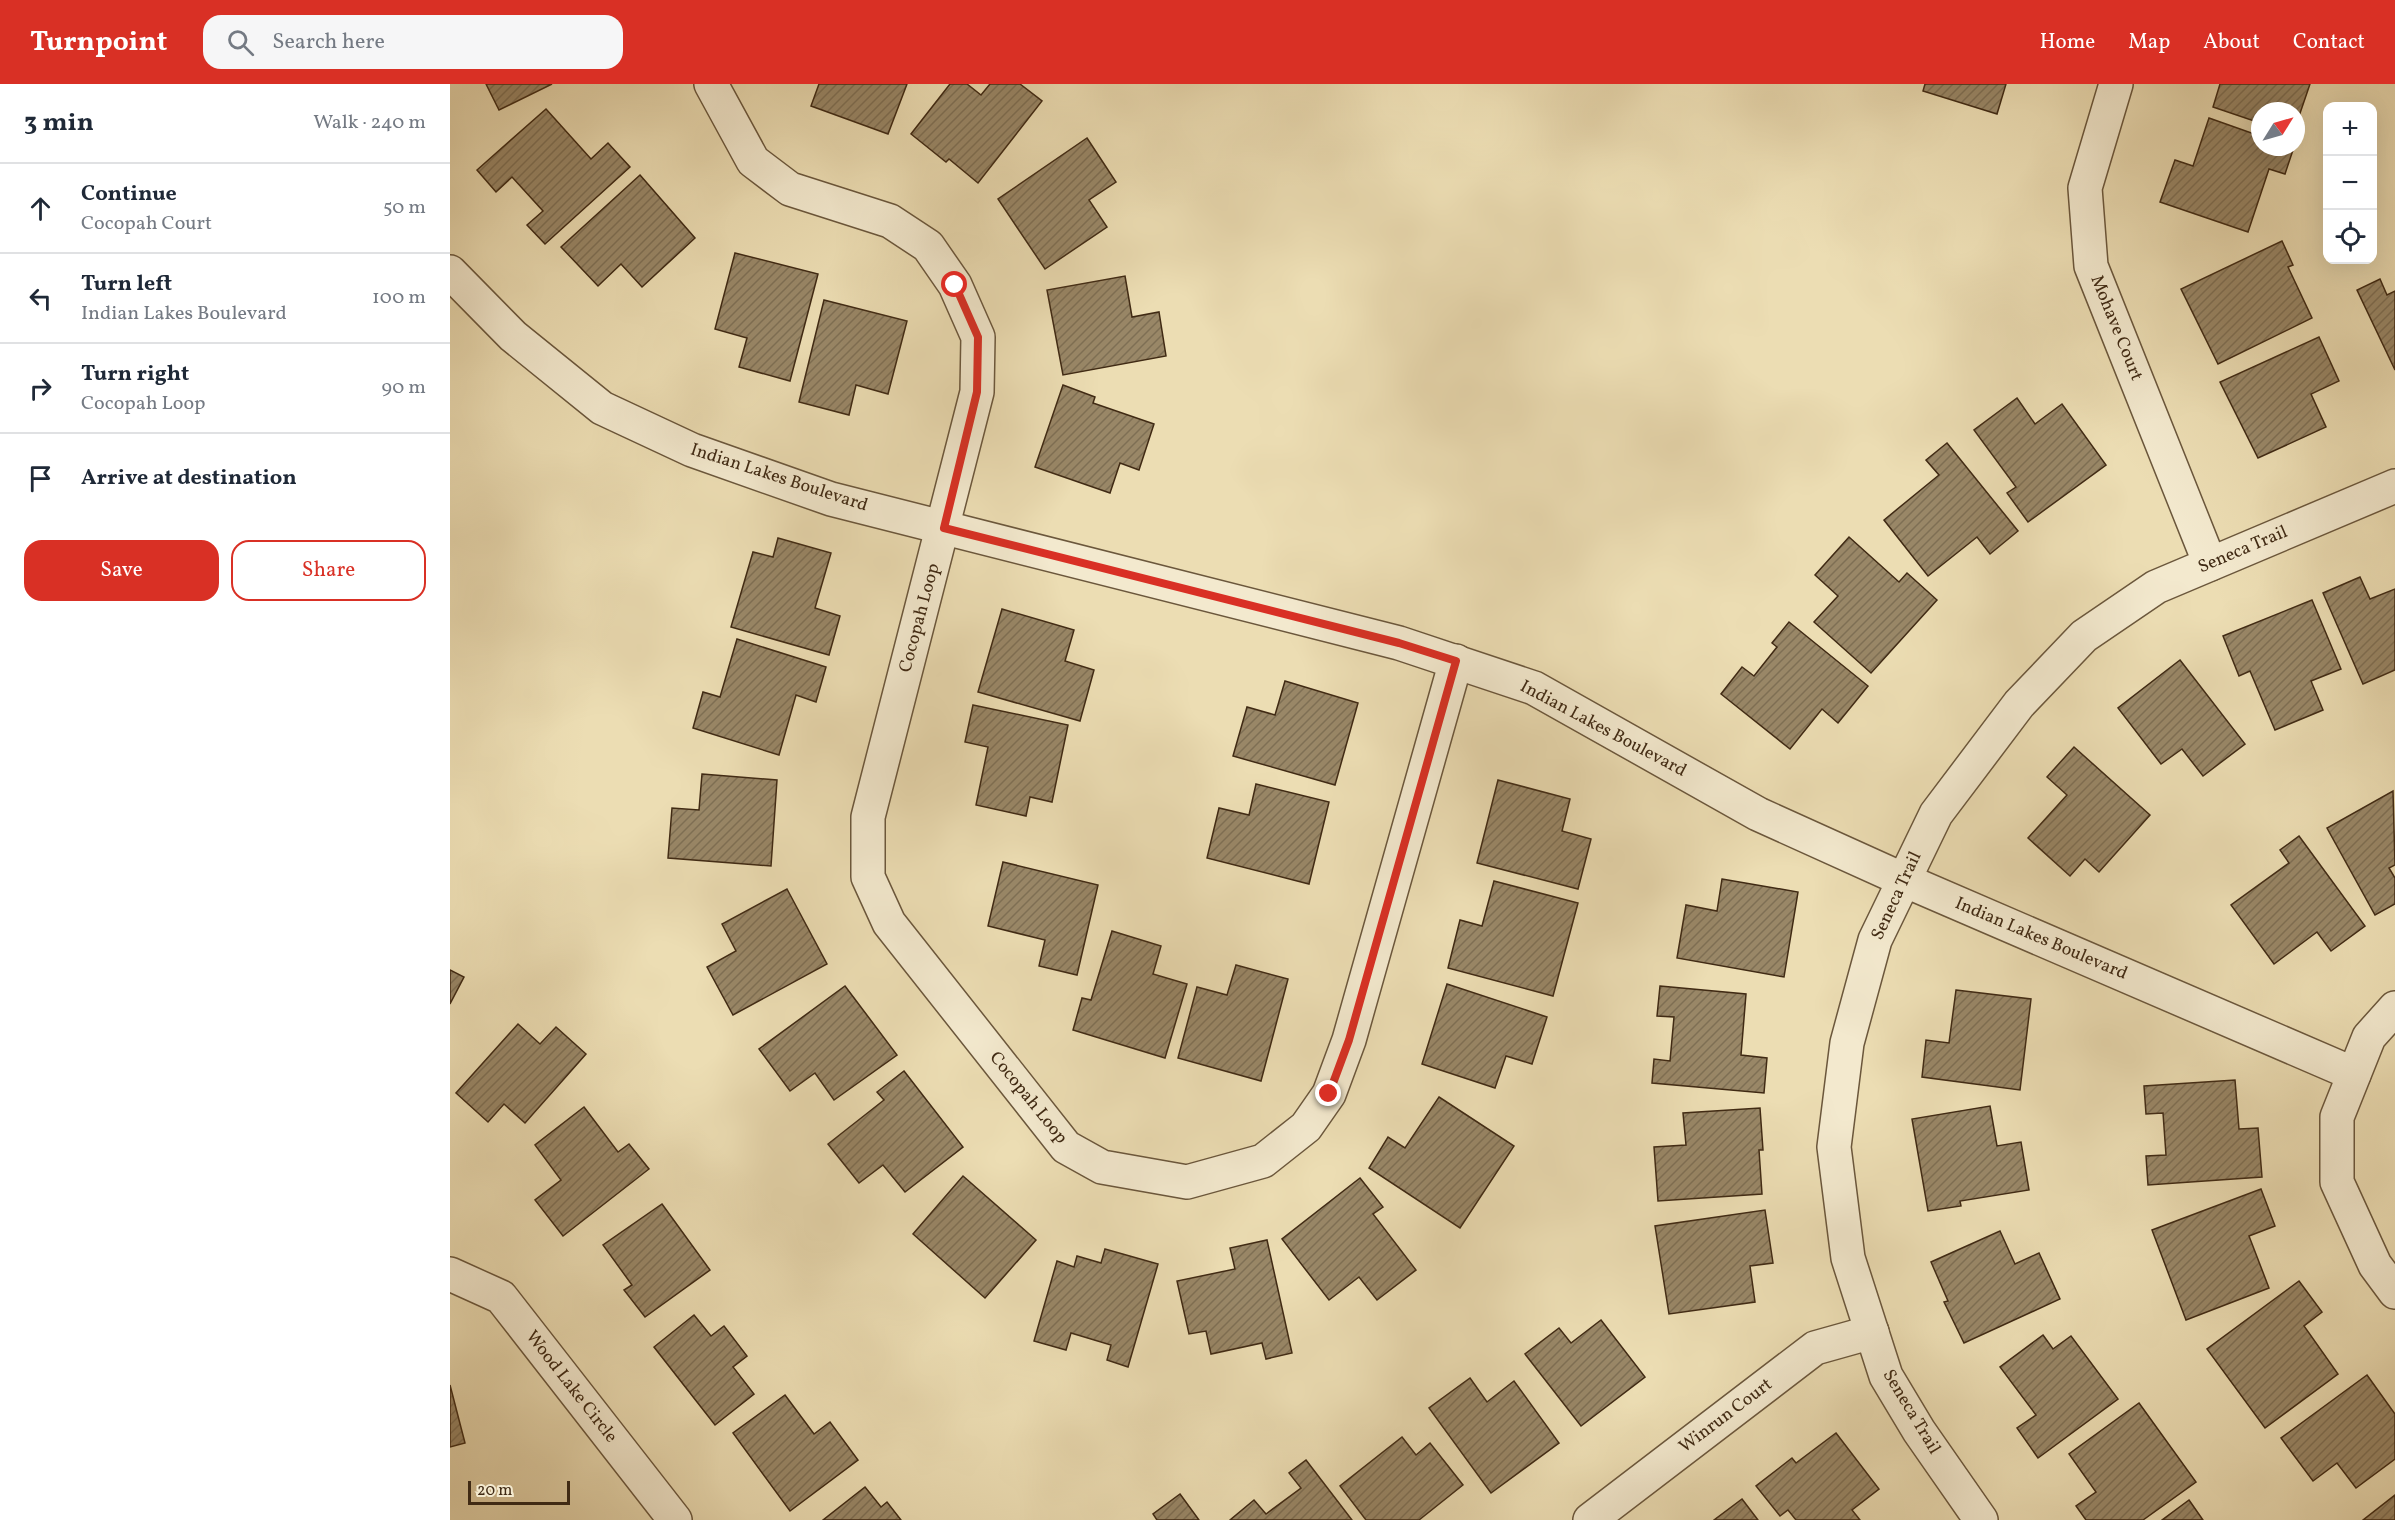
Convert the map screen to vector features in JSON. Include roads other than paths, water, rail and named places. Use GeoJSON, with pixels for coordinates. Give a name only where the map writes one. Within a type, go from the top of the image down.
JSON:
{"type":"FeatureCollection","features":[{"type":"Feature","properties":{"kind":"street","name":"Cocopah Loop"},"geometry":{"type":"LineString","coordinates":[[711,84],[753,161],[790,189],[890,221],[928,246],[955,285],[978,337],[977,392],[944,528],[868,816],[868,877],[889,923],[1066,1147],[1101,1167],[1187,1182],[1263,1161],[1306,1126],[1329,1094],[1349,1040],[1456,661]]}},
{"type":"Feature","properties":{"kind":"street","name":"Mohave Court"},"geometry":{"type":"LineString","coordinates":[[2116,84],[2085,188],[2091,266],[2210,564]]}},
{"type":"Feature","properties":{"kind":"street","name":"Indian Lakes Boulevard"},"geometry":{"type":"LineString","coordinates":[[450,272],[513,336],[602,408],[692,450],[820,496],[1399,643],[1534,688],[1758,814],[1904,880],[2354,1074]]}},
{"type":"Feature","properties":{"kind":"street","name":"Seneca Trail"},"geometry":{"type":"LineString","coordinates":[[1981,1520],[1919,1431],[1886,1376],[1848,1258],[1834,1147],[1847,1043],[1875,940],[1936,814],[2019,704],[2084,636],[2156,587],[2395,486]]}},
{"type":"Feature","properties":{"kind":"street"},"geometry":{"type":"LineString","coordinates":[[2395,1008],[2369,1037],[2337,1117],[2337,1182],[2375,1265],[2395,1292]]}},
{"type":"Feature","properties":{"kind":"street","name":"Wood Lake Circle"},"geometry":{"type":"LineString","coordinates":[[450,1274],[501,1297],[675,1520]]}},
{"type":"Feature","properties":{"kind":"street","name":"Winrun Court"},"geometry":{"type":"LineString","coordinates":[[1590,1520],[1815,1348],[1872,1332]]}}]}
